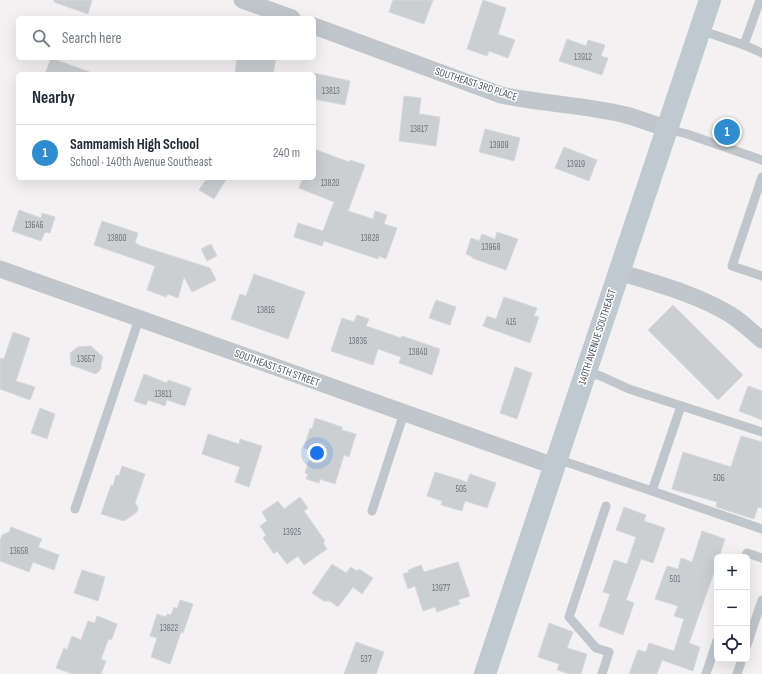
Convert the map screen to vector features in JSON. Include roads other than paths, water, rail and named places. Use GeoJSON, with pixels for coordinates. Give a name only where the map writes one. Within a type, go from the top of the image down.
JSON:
{"type":"FeatureCollection","features":[{"type":"Feature","properties":{"kind":"street"},"geometry":{"type":"LineString","coordinates":[[242,0],[286,16]]}},
{"type":"Feature","properties":{"kind":"street","name":"140TH AVENUE SOUTHEAST"},"geometry":{"type":"LineString","coordinates":[[485,674],[710,0]]}},
{"type":"Feature","properties":{"kind":"street","name":"SOUTHEAST 3RD PLACE"},"geometry":{"type":"LineString","coordinates":[[316,27],[501,95],[523,100],[576,106],[626,115],[667,129]]}},
{"type":"Feature","properties":{"kind":"street","name":"SOUTHEAST 5TH STREET"},"geometry":{"type":"LineString","coordinates":[[0,269],[404,413],[555,463]]}},
{"type":"Feature","properties":{"kind":"street"},"geometry":{"type":"LineString","coordinates":[[619,272],[691,295],[713,305],[732,316],[762,340]]}},
{"type":"Feature","properties":{"kind":"lane"},"geometry":{"type":"LineString","coordinates":[[744,45],[760,0]]}},
{"type":"Feature","properties":{"kind":"lane"},"geometry":{"type":"LineString","coordinates":[[700,30],[744,45],[762,53]]}},
{"type":"Feature","properties":{"kind":"lane"},"geometry":{"type":"LineString","coordinates":[[667,129],[687,134],[762,160]]}},
{"type":"Feature","properties":{"kind":"lane"},"geometry":{"type":"LineString","coordinates":[[762,177],[732,266],[762,276]]}},
{"type":"Feature","properties":{"kind":"lane"},"geometry":{"type":"LineString","coordinates":[[75,509],[139,319]]}},
{"type":"Feature","properties":{"kind":"lane"},"geometry":{"type":"LineString","coordinates":[[586,371],[603,376],[629,388],[762,432]]}},
{"type":"Feature","properties":{"kind":"lane"},"geometry":{"type":"LineString","coordinates":[[652,491],[681,406]]}},
{"type":"Feature","properties":{"kind":"lane"},"geometry":{"type":"LineString","coordinates":[[372,511],[404,413]]}},
{"type":"Feature","properties":{"kind":"lane"},"geometry":{"type":"LineString","coordinates":[[555,463],[652,491],[762,529]]}},
{"type":"Feature","properties":{"kind":"lane"},"geometry":{"type":"LineString","coordinates":[[602,674],[609,652],[596,648],[569,617],[606,506]]}},
{"type":"Feature","properties":{"kind":"lane"},"geometry":{"type":"LineString","coordinates":[[746,554],[747,552],[762,558]]}},
{"type":"Feature","properties":{"kind":"lane"},"geometry":{"type":"LineString","coordinates":[[750,636],[762,600]]}},
{"type":"Feature","properties":{"kind":"lane"},"geometry":{"type":"LineString","coordinates":[[706,674],[714,650]]}},
{"type":"Feature","properties":{"kind":"lane"},"geometry":{"type":"LineString","coordinates":[[737,674],[741,662]]}},
{"type":"Feature","properties":{"kind":"place","name":"Sammamish High School"},"geometry":{"type":"Point","coordinates":[727,132]}}]}
